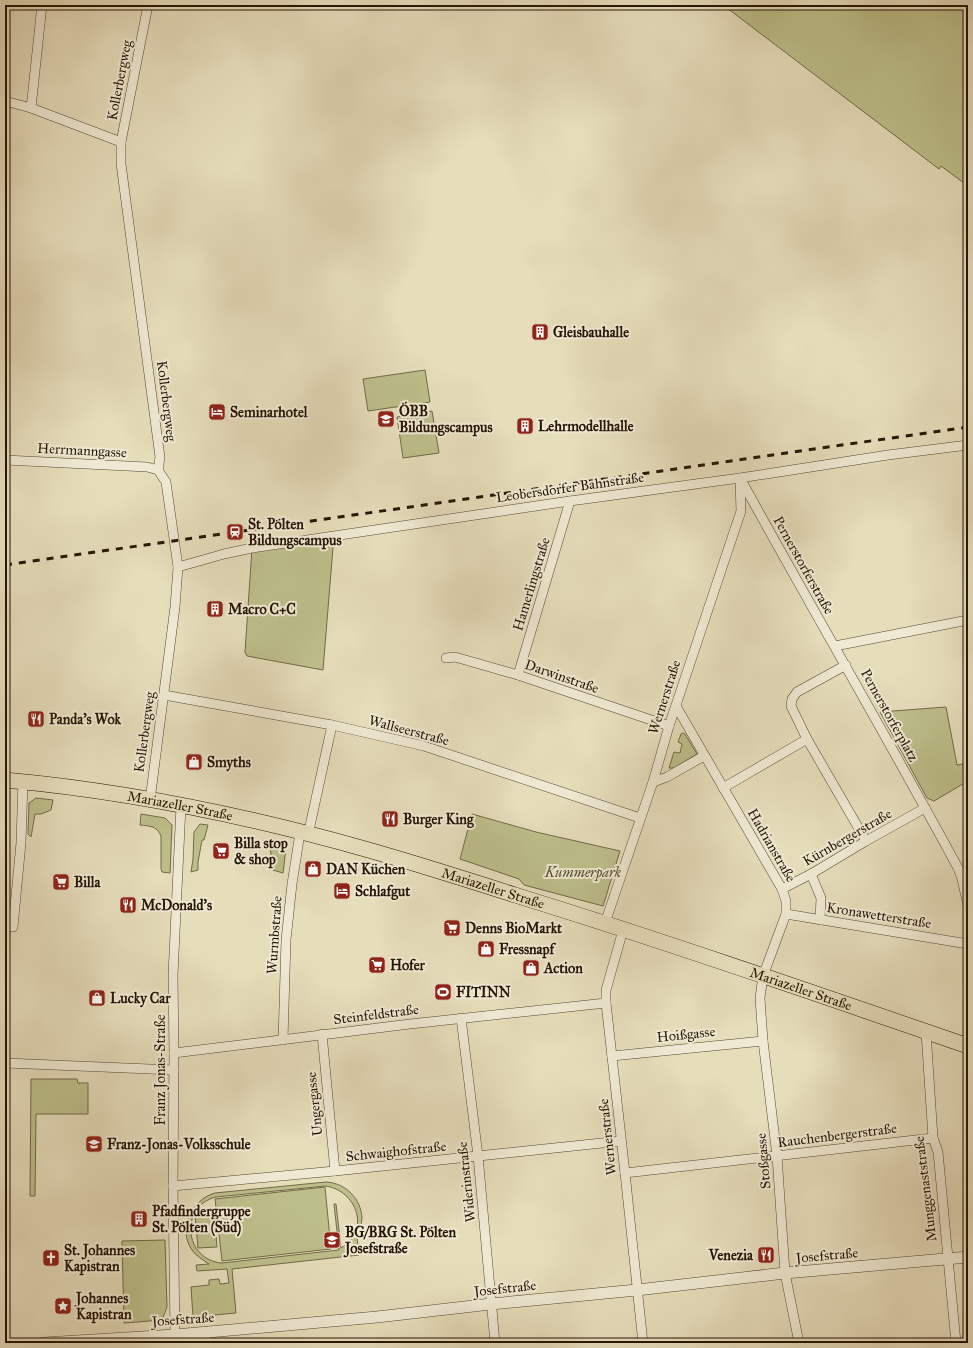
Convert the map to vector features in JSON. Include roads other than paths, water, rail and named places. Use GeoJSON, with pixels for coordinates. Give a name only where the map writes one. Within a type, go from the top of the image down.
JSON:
{"type":"FeatureCollection","features":[{"type":"Feature","properties":{"kind":"main road","name":"Mariazeller Straße"},"geometry":{"type":"LineString","coordinates":[[5,780],[150,800],[182,806],[238,817],[363,849],[440,871],[604,923],[968,1046]]}},
{"type":"Feature","properties":{"kind":"street"},"geometry":{"type":"LineString","coordinates":[[31,108],[42,5]]}},
{"type":"Feature","properties":{"kind":"street","name":"Kollerbergweg"},"geometry":{"type":"LineString","coordinates":[[148,5],[121,142],[121,164],[160,457],[158,470],[164,478],[167,487],[178,567],[175,607],[150,800]]}},
{"type":"Feature","properties":{"kind":"street"},"geometry":{"type":"LineString","coordinates":[[5,101],[31,108],[121,142]]}},
{"type":"Feature","properties":{"kind":"street","name":"Leobersdorfer Bahnstraße"},"geometry":{"type":"LineString","coordinates":[[178,567],[241,550],[570,501],[740,478],[888,455],[968,445]]}},
{"type":"Feature","properties":{"kind":"street","name":"Herrmanngasse"},"geometry":{"type":"LineString","coordinates":[[5,460],[147,467],[158,470]]}},
{"type":"Feature","properties":{"kind":"street","name":"Pernerstorferstraße"},"geometry":{"type":"LineString","coordinates":[[740,478],[816,615],[846,665]]}},
{"type":"Feature","properties":{"kind":"street","name":"Wernerstraße"},"geometry":{"type":"LineString","coordinates":[[604,923],[741,511],[740,478]]}},
{"type":"Feature","properties":{"kind":"street","name":"Hamerlingstraße"},"geometry":{"type":"LineString","coordinates":[[518,676],[570,501]]}},
{"type":"Feature","properties":{"kind":"street"},"geometry":{"type":"LineString","coordinates":[[835,646],[968,620]]}},
{"type":"Feature","properties":{"kind":"street","name":"Darwinstraße"},"geometry":{"type":"LineString","coordinates":[[446,658],[455,657],[518,676],[669,726]]}},
{"type":"Feature","properties":{"kind":"street","name":"Pernerstorferplatz"},"geometry":{"type":"LineString","coordinates":[[866,841],[807,739],[791,706],[792,699],[796,692],[846,665],[926,808]]}},
{"type":"Feature","properties":{"kind":"street","name":"Wallseerstraße"},"geometry":{"type":"LineString","coordinates":[[164,695],[332,725],[424,746],[640,818]]}},
{"type":"Feature","properties":{"kind":"street","name":"Hadrianstraße"},"geometry":{"type":"LineString","coordinates":[[676,706],[782,889],[786,901],[786,914],[763,976]]}},
{"type":"Feature","properties":{"kind":"street","name":"Wurmbstraße"},"geometry":{"type":"LineString","coordinates":[[283,1040],[286,940],[292,884],[332,725]]}},
{"type":"Feature","properties":{"kind":"street"},"geometry":{"type":"LineString","coordinates":[[723,788],[807,739]]}},
{"type":"Feature","properties":{"kind":"street"},"geometry":{"type":"LineString","coordinates":[[652,782],[667,777],[704,756]]}},
{"type":"Feature","properties":{"kind":"street"},"geometry":{"type":"LineString","coordinates":[[9,927],[21,844],[23,782]]}},
{"type":"Feature","properties":{"kind":"street","name":"Franz Jonas-Straße"},"geometry":{"type":"LineString","coordinates":[[175,1335],[173,975],[182,806]]}},
{"type":"Feature","properties":{"kind":"street"},"geometry":{"type":"LineString","coordinates":[[926,808],[958,868],[968,906]]}},
{"type":"Feature","properties":{"kind":"street","name":"Kürnbergerstraße"},"geometry":{"type":"LineString","coordinates":[[782,889],[926,808]]}},
{"type":"Feature","properties":{"kind":"street","name":"Hadrianstraße"},"geometry":{"type":"LineString","coordinates":[[811,874],[821,898],[820,920]]}},
{"type":"Feature","properties":{"kind":"street","name":"Kronawetterstraße"},"geometry":{"type":"LineString","coordinates":[[786,914],[968,944]]}},
{"type":"Feature","properties":{"kind":"street","name":"Wernerstraße"},"geometry":{"type":"LineString","coordinates":[[623,930],[606,990],[606,1003],[625,1173],[636,1290],[643,1343]]}},
{"type":"Feature","properties":{"kind":"street","name":"Stoßgasse"},"geometry":{"type":"LineString","coordinates":[[763,976],[760,998],[763,1041],[777,1156],[785,1274],[799,1343]]}},
{"type":"Feature","properties":{"kind":"street","name":"Steinfeldstraße"},"geometry":{"type":"LineString","coordinates":[[174,1053],[322,1034],[606,1003]]}},
{"type":"Feature","properties":{"kind":"street","name":"Widerinstraße"},"geometry":{"type":"LineString","coordinates":[[461,1018],[478,1156],[495,1343]]}},
{"type":"Feature","properties":{"kind":"street","name":"Munggenaststraße"},"geometry":{"type":"LineString","coordinates":[[926,1032],[933,1138],[938,1152],[956,1343]]}},
{"type":"Feature","properties":{"kind":"street","name":"Ungergasse"},"geometry":{"type":"LineString","coordinates":[[322,1034],[335,1171]]}},
{"type":"Feature","properties":{"kind":"street","name":"Hoißgasse"},"geometry":{"type":"LineString","coordinates":[[612,1056],[763,1041]]}},
{"type":"Feature","properties":{"kind":"street"},"geometry":{"type":"LineString","coordinates":[[5,1063],[174,1070]]}},
{"type":"Feature","properties":{"kind":"street","name":"Rauchenbergerstraße"},"geometry":{"type":"LineString","coordinates":[[625,1173],[933,1138]]}},
{"type":"Feature","properties":{"kind":"street","name":"Schwaighofstraße"},"geometry":{"type":"LineString","coordinates":[[173,1186],[335,1171],[621,1141]]}},
{"type":"Feature","properties":{"kind":"street","name":"Josefstraße"},"geometry":{"type":"LineString","coordinates":[[44,1343],[175,1335],[206,1338],[491,1304],[968,1257]]}},
{"type":"Feature","properties":{"kind":"railway"},"geometry":{"type":"LineString","coordinates":[[5,565],[968,427]]}},
{"type":"Feature","properties":{"kind":"place","name":"Gleisbauhalle"},"geometry":{"type":"Point","coordinates":[540,332]}},
{"type":"Feature","properties":{"kind":"place","name":"Seminarhotel"},"geometry":{"type":"Point","coordinates":[217,412]}},
{"type":"Feature","properties":{"kind":"place","name":"ÖBB Bildungscampus"},"geometry":{"type":"Point","coordinates":[386,419]}},
{"type":"Feature","properties":{"kind":"place","name":"Lehrmodellhalle"},"geometry":{"type":"Point","coordinates":[525,426]}},
{"type":"Feature","properties":{"kind":"place","name":"St. Pölten Bildungscampus"},"geometry":{"type":"Point","coordinates":[235,532]}},
{"type":"Feature","properties":{"kind":"place","name":"Macro C+C"},"geometry":{"type":"Point","coordinates":[215,609]}},
{"type":"Feature","properties":{"kind":"place","name":"Panda's Wok"},"geometry":{"type":"Point","coordinates":[36,719]}},
{"type":"Feature","properties":{"kind":"place","name":"Smyths"},"geometry":{"type":"Point","coordinates":[194,762]}},
{"type":"Feature","properties":{"kind":"place","name":"Burger King"},"geometry":{"type":"Point","coordinates":[390,819]}},
{"type":"Feature","properties":{"kind":"place","name":"Billa stop & shop"},"geometry":{"type":"Point","coordinates":[221,851]}},
{"type":"Feature","properties":{"kind":"place","name":"DAN Küchen"},"geometry":{"type":"Point","coordinates":[313,869]}},
{"type":"Feature","properties":{"kind":"place","name":"Billa"},"geometry":{"type":"Point","coordinates":[61,882]}},
{"type":"Feature","properties":{"kind":"place","name":"Schlafgut"},"geometry":{"type":"Point","coordinates":[342,891]}},
{"type":"Feature","properties":{"kind":"place","name":"McDonald's"},"geometry":{"type":"Point","coordinates":[128,905]}},
{"type":"Feature","properties":{"kind":"place","name":"Denns BioMarkt"},"geometry":{"type":"Point","coordinates":[452,928]}},
{"type":"Feature","properties":{"kind":"place","name":"Fressnapf"},"geometry":{"type":"Point","coordinates":[486,949]}},
{"type":"Feature","properties":{"kind":"place","name":"Hofer"},"geometry":{"type":"Point","coordinates":[377,965]}},
{"type":"Feature","properties":{"kind":"place","name":"Action"},"geometry":{"type":"Point","coordinates":[531,968]}},
{"type":"Feature","properties":{"kind":"place","name":"FITINN"},"geometry":{"type":"Point","coordinates":[443,992]}},
{"type":"Feature","properties":{"kind":"place","name":"Lucky Car"},"geometry":{"type":"Point","coordinates":[97,998]}},
{"type":"Feature","properties":{"kind":"place","name":"Franz-Jonas-Volksschule"},"geometry":{"type":"Point","coordinates":[94,1144]}},
{"type":"Feature","properties":{"kind":"place","name":"Pfadfindergruppe St. Pölten (Süd)"},"geometry":{"type":"Point","coordinates":[139,1219]}},
{"type":"Feature","properties":{"kind":"place","name":"BG/BRG St. Pölten Josefstraße"},"geometry":{"type":"Point","coordinates":[332,1240]}},
{"type":"Feature","properties":{"kind":"place","name":"Venezia"},"geometry":{"type":"Point","coordinates":[766,1255]}},
{"type":"Feature","properties":{"kind":"place","name":"St. Johannes Kapistran"},"geometry":{"type":"Point","coordinates":[51,1258]}},
{"type":"Feature","properties":{"kind":"place","name":"Johannes Kapistran"},"geometry":{"type":"Point","coordinates":[63,1306]}},
{"type":"Feature","properties":{"kind":"park label","name":"Kummerpark"},"geometry":{"type":"Point","coordinates":[583,872]}}]}
